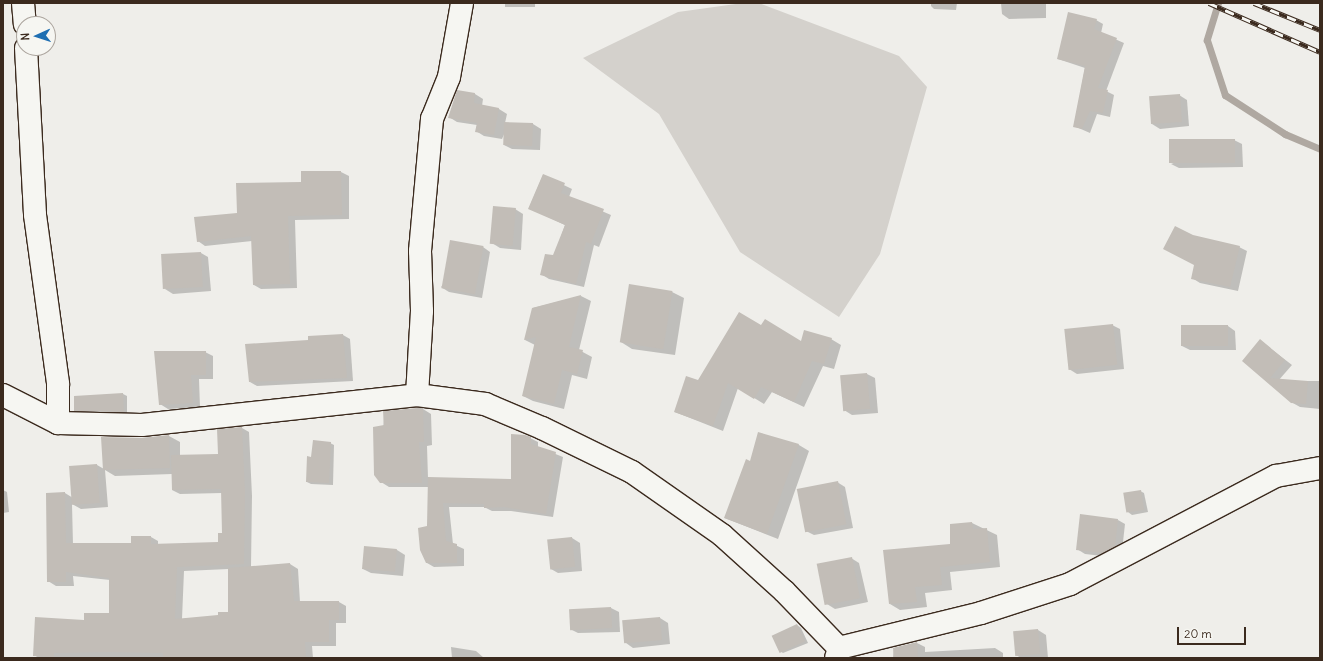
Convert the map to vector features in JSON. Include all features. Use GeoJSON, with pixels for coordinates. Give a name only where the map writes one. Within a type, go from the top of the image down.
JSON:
{"type":"FeatureCollection","features":[{"type":"Feature","properties":{"kind":"street"},"geometry":{"type":"LineString","coordinates":[[23,3],[24,16]]}},
{"type":"Feature","properties":{"kind":"street"},"geometry":{"type":"LineString","coordinates":[[417,395],[422,311],[420,251],[432,120],[449,77],[462,3]]}},
{"type":"Feature","properties":{"kind":"street"},"geometry":{"type":"LineString","coordinates":[[26,56],[35,215],[58,384],[58,424]]}},
{"type":"Feature","properties":{"kind":"street"},"geometry":{"type":"LineString","coordinates":[[3,395],[58,424],[142,425],[417,395],[485,404],[542,428],[632,472],[722,535],[784,591],[837,653],[981,613],[1070,584],[1276,476],[1320,468]]}},
{"type":"Feature","properties":{"kind":"shaded area"},"geometry":{"type":"Polygon","coordinates":[[[743,3],[759,3],[899,56],[927,87],[880,254],[839,317],[740,252],[659,114],[583,58],[678,12],[743,3]]]}},
{"type":"Feature","properties":{"kind":"building"},"geometry":{"type":"Polygon","coordinates":[[[1068,12],[1097,19],[1094,29],[1117,38],[1098,88],[1108,90],[1103,113],[1090,111],[1082,129],[1073,127],[1085,66],[1057,59],[1068,12]]]}},
{"type":"Feature","properties":{"kind":"building"},"geometry":{"type":"Polygon","coordinates":[[[457,90],[475,93],[474,103],[499,108],[494,135],[475,132],[477,123],[448,118],[457,90]]]}},
{"type":"Feature","properties":{"kind":"building"},"geometry":{"type":"Polygon","coordinates":[[[1180,94],[1182,122],[1151,124],[1149,96],[1180,94]]]}},
{"type":"Feature","properties":{"kind":"building"},"geometry":{"type":"Polygon","coordinates":[[[504,122],[533,123],[532,146],[503,145],[504,122]]]}},
{"type":"Feature","properties":{"kind":"building"},"geometry":{"type":"Polygon","coordinates":[[[1169,139],[1235,139],[1235,163],[1169,163],[1169,139]]]}},
{"type":"Feature","properties":{"kind":"building"},"geometry":{"type":"Polygon","coordinates":[[[301,171],[341,171],[342,215],[288,216],[290,284],[253,285],[251,236],[197,242],[194,217],[237,213],[236,183],[301,182],[301,171]]]}},
{"type":"Feature","properties":{"kind":"building"},"geometry":{"type":"Polygon","coordinates":[[[543,174],[565,183],[561,193],[604,209],[591,244],[586,242],[576,284],[540,275],[545,254],[553,255],[565,225],[528,209],[543,174]]]}},
{"type":"Feature","properties":{"kind":"building"},"geometry":{"type":"Polygon","coordinates":[[[493,206],[516,208],[513,246],[490,244],[493,206]]]}},
{"type":"Feature","properties":{"kind":"building"},"geometry":{"type":"Polygon","coordinates":[[[1175,226],[1193,235],[1240,246],[1230,287],[1191,279],[1194,265],[1163,249],[1175,226]]]}},
{"type":"Feature","properties":{"kind":"building"},"geometry":{"type":"Polygon","coordinates":[[[450,240],[483,246],[475,294],[441,288],[450,240]]]}},
{"type":"Feature","properties":{"kind":"building"},"geometry":{"type":"Polygon","coordinates":[[[201,252],[203,287],[163,289],[161,254],[201,252]]]}},
{"type":"Feature","properties":{"kind":"building"},"geometry":{"type":"Polygon","coordinates":[[[629,284],[672,291],[663,349],[620,342],[629,284]]]}},
{"type":"Feature","properties":{"kind":"building"},"geometry":{"type":"Polygon","coordinates":[[[581,295],[569,347],[583,350],[577,374],[562,370],[554,404],[522,396],[536,337],[524,340],[532,308],[581,295]]]}},
{"type":"Feature","properties":{"kind":"building"},"geometry":{"type":"Polygon","coordinates":[[[739,312],[761,325],[765,319],[801,341],[804,330],[832,338],[824,364],[812,361],[794,402],[761,387],[754,399],[728,383],[713,426],[674,412],[686,376],[698,380],[739,312]]]}},
{"type":"Feature","properties":{"kind":"building"},"geometry":{"type":"Polygon","coordinates":[[[1113,324],[1117,365],[1069,370],[1064,329],[1113,324]]]}},
{"type":"Feature","properties":{"kind":"building"},"geometry":{"type":"Polygon","coordinates":[[[1181,325],[1228,325],[1228,346],[1181,346],[1181,325]]]}},
{"type":"Feature","properties":{"kind":"building"},"geometry":{"type":"Polygon","coordinates":[[[343,334],[347,378],[249,382],[245,344],[308,340],[308,336],[343,334]]]}},
{"type":"Feature","properties":{"kind":"building"},"geometry":{"type":"Polygon","coordinates":[[[1260,339],[1285,360],[1270,378],[1308,381],[1306,404],[1291,403],[1242,361],[1260,339]]]}},
{"type":"Feature","properties":{"kind":"building"},"geometry":{"type":"Polygon","coordinates":[[[154,351],[206,351],[206,375],[191,375],[193,403],[159,405],[154,351]]]}},
{"type":"Feature","properties":{"kind":"building"},"geometry":{"type":"Polygon","coordinates":[[[867,373],[870,409],[843,411],[840,375],[867,373]]]}},
{"type":"Feature","properties":{"kind":"building"},"geometry":{"type":"Polygon","coordinates":[[[123,393],[124,412],[74,411],[74,396],[123,393]]]}},
{"type":"Feature","properties":{"kind":"building"},"geometry":{"type":"Polygon","coordinates":[[[423,408],[424,442],[419,442],[422,483],[380,483],[374,475],[373,427],[384,425],[383,411],[423,408]]]}},
{"type":"Feature","properties":{"kind":"building"},"geometry":{"type":"Polygon","coordinates":[[[242,427],[245,491],[244,564],[177,567],[175,619],[218,615],[218,612],[228,612],[228,568],[290,563],[294,601],[339,601],[339,620],[329,620],[329,642],[305,642],[306,658],[163,658],[163,653],[109,652],[54,653],[54,657],[33,656],[35,617],[84,620],[84,613],[109,613],[109,578],[66,572],[66,582],[47,582],[46,493],[65,492],[66,543],[131,543],[131,536],[151,536],[151,544],[218,542],[218,533],[222,533],[221,489],[172,490],[171,455],[218,454],[217,429],[242,427]]]}},
{"type":"Feature","properties":{"kind":"building"},"geometry":{"type":"Polygon","coordinates":[[[758,432],[799,444],[767,534],[724,518],[746,459],[750,461],[758,432]]]}},
{"type":"Feature","properties":{"kind":"building"},"geometry":{"type":"Polygon","coordinates":[[[511,434],[531,437],[531,444],[556,452],[546,514],[504,507],[484,508],[484,504],[443,503],[446,541],[457,544],[457,563],[426,563],[420,550],[418,528],[427,526],[428,477],[511,479],[511,434]]]}},
{"type":"Feature","properties":{"kind":"building"},"geometry":{"type":"Polygon","coordinates":[[[169,435],[170,468],[103,470],[101,437],[142,438],[169,435]]]}},
{"type":"Feature","properties":{"kind":"building"},"geometry":{"type":"Polygon","coordinates":[[[313,440],[331,442],[329,483],[306,482],[307,456],[311,457],[313,440]]]}},
{"type":"Feature","properties":{"kind":"building"},"geometry":{"type":"Polygon","coordinates":[[[97,464],[100,503],[72,505],[69,466],[97,464]]]}},
{"type":"Feature","properties":{"kind":"building"},"geometry":{"type":"Polygon","coordinates":[[[838,481],[846,524],[805,532],[797,489],[838,481]]]}},
{"type":"Feature","properties":{"kind":"building"},"geometry":{"type":"Polygon","coordinates":[[[1141,490],[1144,510],[1126,513],[1123,493],[1141,490]]]}},
{"type":"Feature","properties":{"kind":"building"},"geometry":{"type":"Polygon","coordinates":[[[1080,514],[1118,519],[1115,547],[1103,553],[1076,550],[1080,514]]]}},
{"type":"Feature","properties":{"kind":"building"},"geometry":{"type":"Polygon","coordinates":[[[972,522],[973,529],[987,528],[990,562],[940,567],[942,585],[915,587],[917,602],[889,604],[883,550],[950,544],[950,524],[972,522]]]}},
{"type":"Feature","properties":{"kind":"building"},"geometry":{"type":"Polygon","coordinates":[[[572,537],[575,567],[550,569],[547,540],[572,537]]]}},
{"type":"Feature","properties":{"kind":"building"},"geometry":{"type":"Polygon","coordinates":[[[364,546],[397,549],[395,572],[362,569],[364,546]]]}},
{"type":"Feature","properties":{"kind":"building"},"geometry":{"type":"Polygon","coordinates":[[[852,557],[860,598],[825,605],[817,564],[852,557]]]}},
{"type":"Feature","properties":{"kind":"building"},"geometry":{"type":"Polygon","coordinates":[[[611,607],[612,628],[570,630],[569,609],[611,607]]]}},
{"type":"Feature","properties":{"kind":"building"},"geometry":{"type":"Polygon","coordinates":[[[660,617],[662,640],[624,643],[622,620],[660,617]]]}},
{"type":"Feature","properties":{"kind":"building"},"geometry":{"type":"Polygon","coordinates":[[[797,624],[805,641],[780,653],[772,636],[797,624]]]}},
{"type":"Feature","properties":{"kind":"building"},"geometry":{"type":"Polygon","coordinates":[[[1038,629],[1040,654],[1015,656],[1013,631],[1038,629]]]}},
{"type":"Feature","properties":{"kind":"building"},"geometry":{"type":"Polygon","coordinates":[[[917,642],[918,658],[894,658],[893,648],[917,642]]]}},
{"type":"Feature","properties":{"kind":"waterway"},"geometry":{"type":"LineString","coordinates":[[1218,3],[1207,40],[1225,95],[1285,134],[1320,149]]}},
{"type":"Feature","properties":{"kind":"railway"},"geometry":{"type":"LineString","coordinates":[[1209,3],[1320,52]]}},
{"type":"Feature","properties":{"kind":"railway"},"geometry":{"type":"LineString","coordinates":[[1254,3],[1320,30]]}}]}
